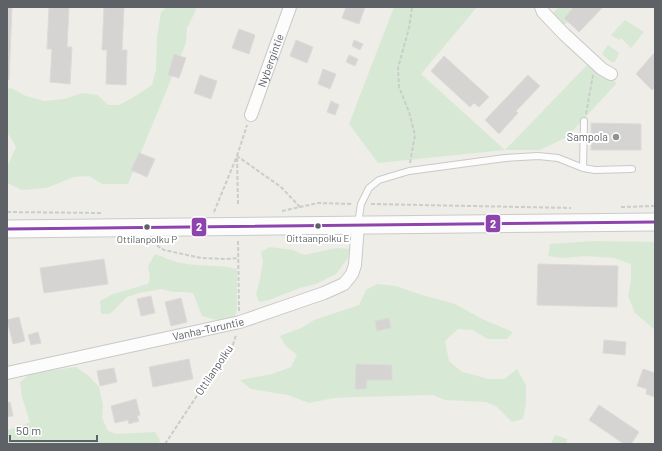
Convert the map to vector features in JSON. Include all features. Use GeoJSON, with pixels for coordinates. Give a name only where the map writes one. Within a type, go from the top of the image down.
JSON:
{"type":"FeatureCollection","features":[{"type":"Feature","properties":{"kind":"main road"},"geometry":{"type":"LineString","coordinates":[[7,229],[655,222]]}},
{"type":"Feature","properties":{"kind":"street","name":"Nybergintie"},"geometry":{"type":"LineString","coordinates":[[251,114],[290,7]]}},
{"type":"Feature","properties":{"kind":"street"},"geometry":{"type":"LineString","coordinates":[[541,7],[543,12],[564,34],[602,69],[611,74]]}},
{"type":"Feature","properties":{"kind":"street","name":"Vanha-Turuntie"},"geometry":{"type":"LineString","coordinates":[[7,372],[240,322],[324,293],[344,284],[352,274],[355,264],[358,225]]}},
{"type":"Feature","properties":{"kind":"lane"},"geometry":{"type":"LineString","coordinates":[[583,168],[584,121]]}},
{"type":"Feature","properties":{"kind":"lane"},"geometry":{"type":"LineString","coordinates":[[358,225],[361,204],[369,188],[379,180],[408,171],[505,158],[538,156],[558,158],[583,168],[595,170],[632,169]]}},
{"type":"Feature","properties":{"kind":"path"},"geometry":{"type":"LineString","coordinates":[[408,171],[415,136],[409,112],[399,87],[398,68],[413,7]]}},
{"type":"Feature","properties":{"kind":"path"},"geometry":{"type":"LineString","coordinates":[[584,121],[590,85],[595,67],[594,61]]}},
{"type":"Feature","properties":{"kind":"path"},"geometry":{"type":"LineString","coordinates":[[214,214],[237,156],[251,114]]}},
{"type":"Feature","properties":{"kind":"path"},"geometry":{"type":"LineString","coordinates":[[237,156],[238,204]]}},
{"type":"Feature","properties":{"kind":"path"},"geometry":{"type":"LineString","coordinates":[[237,156],[281,187],[300,207]]}},
{"type":"Feature","properties":{"kind":"path"},"geometry":{"type":"LineString","coordinates":[[279,212],[318,203],[574,208]]}},
{"type":"Feature","properties":{"kind":"path"},"geometry":{"type":"LineString","coordinates":[[621,207],[655,206]]}},
{"type":"Feature","properties":{"kind":"path"},"geometry":{"type":"LineString","coordinates":[[7,212],[102,213]]}},
{"type":"Feature","properties":{"kind":"path"},"geometry":{"type":"LineString","coordinates":[[137,227],[147,238],[164,250],[201,258],[238,258]]}},
{"type":"Feature","properties":{"kind":"path","name":"Ottilanpolku"},"geometry":{"type":"LineString","coordinates":[[165,444],[200,391],[232,348],[240,322],[238,241]]}},
{"type":"Feature","properties":{"kind":"green space"},"geometry":{"type":"Polygon","coordinates":[[[167,7],[195,7],[196,10],[187,28],[186,43],[128,184],[102,184],[89,176],[74,177],[46,188],[22,190],[7,183],[7,167],[16,147],[7,132],[7,89],[11,88],[26,96],[44,101],[64,99],[82,93],[98,95],[108,105],[119,105],[152,85],[156,70],[157,37],[161,12],[167,7]]]}},
{"type":"Feature","properties":{"kind":"green space"},"geometry":{"type":"Polygon","coordinates":[[[394,7],[477,7],[421,74],[505,150],[378,163],[349,124],[394,7]]]}},
{"type":"Feature","properties":{"kind":"green space"},"geometry":{"type":"Polygon","coordinates":[[[558,7],[574,7],[564,18],[568,22],[559,28],[549,19],[558,7]]]}},
{"type":"Feature","properties":{"kind":"green space"},"geometry":{"type":"Polygon","coordinates":[[[625,20],[644,32],[631,48],[621,38],[619,40],[611,35],[625,20]]]}},
{"type":"Feature","properties":{"kind":"green space"},"geometry":{"type":"Polygon","coordinates":[[[608,45],[619,53],[615,62],[611,62],[602,54],[608,45]]]}},
{"type":"Feature","properties":{"kind":"green space"},"geometry":{"type":"Polygon","coordinates":[[[589,63],[617,83],[567,137],[540,150],[505,150],[589,63]]]}},
{"type":"Feature","properties":{"kind":"green space"},"geometry":{"type":"Polygon","coordinates":[[[594,241],[655,242],[655,330],[635,313],[628,296],[631,280],[631,264],[614,258],[585,256],[562,258],[548,256],[550,244],[594,241]]]}},
{"type":"Feature","properties":{"kind":"green space"},"geometry":{"type":"Polygon","coordinates":[[[270,247],[293,250],[304,255],[337,248],[349,249],[348,258],[336,274],[316,284],[259,302],[256,294],[263,261],[261,252],[270,247]]]}},
{"type":"Feature","properties":{"kind":"green space"},"geometry":{"type":"Polygon","coordinates":[[[155,254],[172,261],[237,269],[237,309],[234,319],[216,320],[202,316],[193,293],[173,292],[161,289],[127,297],[110,314],[101,314],[100,301],[113,294],[148,284],[150,277],[148,266],[155,254]]]}},
{"type":"Feature","properties":{"kind":"green space"},"geometry":{"type":"Polygon","coordinates":[[[377,284],[396,286],[455,304],[482,319],[513,332],[507,339],[488,339],[472,330],[458,329],[445,341],[449,361],[462,372],[489,379],[504,379],[517,369],[526,385],[526,404],[523,419],[512,422],[497,407],[486,402],[445,400],[433,395],[334,398],[309,403],[288,395],[251,389],[240,380],[272,374],[291,367],[297,355],[285,345],[280,336],[301,328],[314,320],[359,305],[366,290],[377,284]]]}},
{"type":"Feature","properties":{"kind":"green space"},"geometry":{"type":"Polygon","coordinates":[[[76,367],[90,377],[99,387],[103,405],[102,418],[108,431],[117,434],[155,432],[160,440],[159,444],[7,444],[7,430],[30,422],[22,397],[20,382],[31,373],[76,367]]]}},
{"type":"Feature","properties":{"kind":"green space"},"geometry":{"type":"Polygon","coordinates":[[[555,435],[567,439],[566,444],[551,444],[555,435]]]}},
{"type":"Feature","properties":{"kind":"building"},"geometry":{"type":"Polygon","coordinates":[[[7,7],[12,7],[9,80],[7,80],[7,7]]]}},
{"type":"Feature","properties":{"kind":"building"},"geometry":{"type":"Polygon","coordinates":[[[49,7],[69,7],[67,47],[72,47],[70,84],[50,82],[52,49],[47,49],[49,7]]]}},
{"type":"Feature","properties":{"kind":"building"},"geometry":{"type":"Polygon","coordinates":[[[104,7],[124,7],[122,50],[127,50],[126,85],[106,84],[107,50],[102,50],[104,7]]]}},
{"type":"Feature","properties":{"kind":"building"},"geometry":{"type":"Polygon","coordinates":[[[346,7],[365,7],[359,24],[342,18],[346,7]]]}},
{"type":"Feature","properties":{"kind":"building"},"geometry":{"type":"Polygon","coordinates":[[[574,7],[603,7],[579,32],[564,18],[574,7]]]}},
{"type":"Feature","properties":{"kind":"building"},"geometry":{"type":"Polygon","coordinates":[[[239,29],[255,35],[249,54],[232,48],[239,29]]]}},
{"type":"Feature","properties":{"kind":"building"},"geometry":{"type":"Polygon","coordinates":[[[296,40],[313,47],[307,63],[290,56],[296,40]]]}},
{"type":"Feature","properties":{"kind":"building"},"geometry":{"type":"Polygon","coordinates":[[[354,40],[363,44],[360,50],[352,46],[354,40]]]}},
{"type":"Feature","properties":{"kind":"building"},"geometry":{"type":"Polygon","coordinates":[[[655,52],[655,87],[652,90],[636,74],[655,52]]]}},
{"type":"Feature","properties":{"kind":"building"},"geometry":{"type":"Polygon","coordinates":[[[174,54],[186,58],[179,78],[168,75],[174,54]]]}},
{"type":"Feature","properties":{"kind":"building"},"geometry":{"type":"Polygon","coordinates":[[[349,55],[358,59],[355,66],[346,62],[349,55]]]}},
{"type":"Feature","properties":{"kind":"building"},"geometry":{"type":"Polygon","coordinates":[[[444,56],[489,97],[479,107],[474,103],[470,107],[431,71],[444,56]]]}},
{"type":"Feature","properties":{"kind":"building"},"geometry":{"type":"Polygon","coordinates":[[[323,69],[336,74],[330,89],[318,84],[323,69]]]}},
{"type":"Feature","properties":{"kind":"building"},"geometry":{"type":"Polygon","coordinates":[[[200,75],[217,81],[211,99],[194,93],[200,75]]]}},
{"type":"Feature","properties":{"kind":"building"},"geometry":{"type":"Polygon","coordinates":[[[528,75],[540,86],[516,111],[518,113],[499,134],[485,120],[528,75]]]}},
{"type":"Feature","properties":{"kind":"building"},"geometry":{"type":"Polygon","coordinates":[[[331,101],[339,105],[335,115],[327,112],[331,101]]]}},
{"type":"Feature","properties":{"kind":"building","name":"Sampola"},"geometry":{"type":"Polygon","coordinates":[[[591,123],[641,124],[641,150],[591,150],[591,123]]]}},
{"type":"Feature","properties":{"kind":"building"},"geometry":{"type":"Polygon","coordinates":[[[139,153],[155,159],[147,177],[131,170],[139,153]]]}},
{"type":"Feature","properties":{"kind":"building"},"geometry":{"type":"Polygon","coordinates":[[[104,259],[108,284],[44,293],[40,268],[104,259]]]}},
{"type":"Feature","properties":{"kind":"building"},"geometry":{"type":"Polygon","coordinates":[[[538,264],[618,266],[617,307],[537,305],[538,264]]]}},
{"type":"Feature","properties":{"kind":"building"},"geometry":{"type":"Polygon","coordinates":[[[151,296],[155,313],[141,316],[137,299],[151,296]]]}},
{"type":"Feature","properties":{"kind":"building"},"geometry":{"type":"Polygon","coordinates":[[[181,298],[187,322],[171,326],[165,302],[181,298]]]}},
{"type":"Feature","properties":{"kind":"building"},"geometry":{"type":"Polygon","coordinates":[[[19,317],[25,341],[13,344],[7,320],[19,317]]]}},
{"type":"Feature","properties":{"kind":"building"},"geometry":{"type":"Polygon","coordinates":[[[389,318],[391,328],[377,331],[375,321],[389,318]]]}},
{"type":"Feature","properties":{"kind":"building"},"geometry":{"type":"Polygon","coordinates":[[[38,332],[41,343],[31,345],[28,335],[38,332]]]}},
{"type":"Feature","properties":{"kind":"building"},"geometry":{"type":"Polygon","coordinates":[[[604,340],[626,342],[625,355],[603,353],[604,340]]]}},
{"type":"Feature","properties":{"kind":"building"},"geometry":{"type":"Polygon","coordinates":[[[189,359],[193,379],[153,387],[149,367],[189,359]]]}},
{"type":"Feature","properties":{"kind":"building"},"geometry":{"type":"Polygon","coordinates":[[[356,364],[392,365],[392,380],[367,380],[366,389],[355,389],[356,364]]]}},
{"type":"Feature","properties":{"kind":"building"},"geometry":{"type":"Polygon","coordinates":[[[114,368],[117,382],[100,386],[97,371],[114,368]]]}},
{"type":"Feature","properties":{"kind":"building"},"geometry":{"type":"Polygon","coordinates":[[[643,369],[655,373],[655,397],[646,394],[647,389],[637,386],[643,369]]]}},
{"type":"Feature","properties":{"kind":"building"},"geometry":{"type":"Polygon","coordinates":[[[136,399],[140,415],[137,416],[139,421],[129,424],[128,420],[115,423],[111,406],[136,399]]]}},
{"type":"Feature","properties":{"kind":"building"},"geometry":{"type":"Polygon","coordinates":[[[10,402],[13,416],[7,417],[7,403],[10,402]]]}},
{"type":"Feature","properties":{"kind":"building"},"geometry":{"type":"Polygon","coordinates":[[[599,405],[639,432],[631,444],[624,444],[589,420],[599,405]]]}},
{"type":"Feature","properties":{"kind":"transit line","name":"2"},"geometry":{"type":"LineString","coordinates":[[7,229],[655,222]]}},
{"type":"Feature","properties":{"kind":"place","name":"Sampola"},"geometry":{"type":"Point","coordinates":[616,137]}},
{"type":"Feature","properties":{"kind":"place","name":"Oittaanpolku E"},"geometry":{"type":"Point","coordinates":[318,226]}},
{"type":"Feature","properties":{"kind":"place","name":"Ottilanpolku P"},"geometry":{"type":"Point","coordinates":[147,227]}}]}
